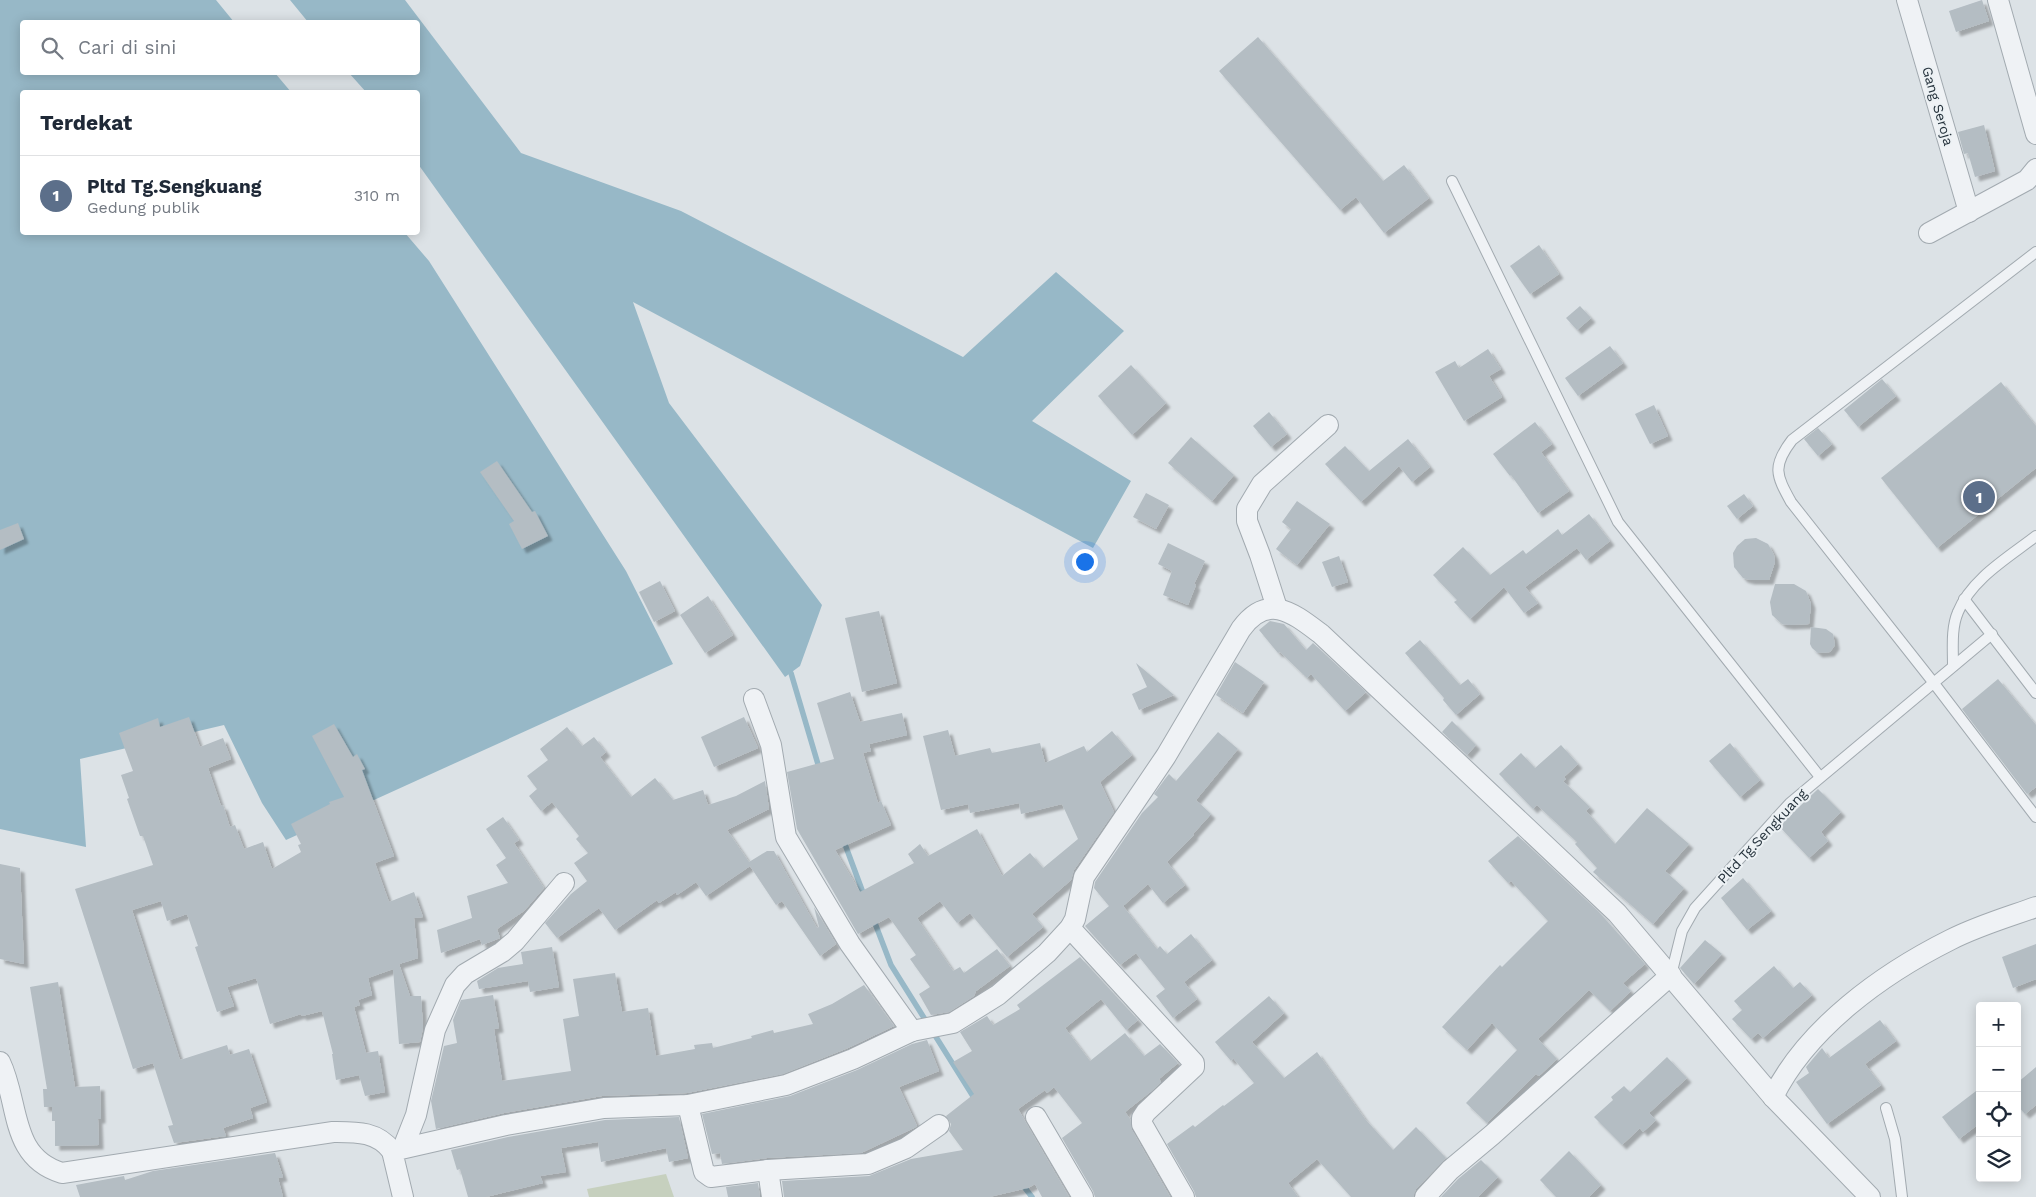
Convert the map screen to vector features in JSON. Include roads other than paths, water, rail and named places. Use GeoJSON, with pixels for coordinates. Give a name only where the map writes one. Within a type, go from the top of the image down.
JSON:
{"type":"FeatureCollection","features":[{"type":"Feature","properties":{"kind":"street","name":"Gang Seroja"},"geometry":{"type":"LineString","coordinates":[[1907,0],[1970,212]]}},
{"type":"Feature","properties":{"kind":"street"},"geometry":{"type":"LineString","coordinates":[[1998,0],[2036,134]]}},
{"type":"Feature","properties":{"kind":"street"},"geometry":{"type":"LineString","coordinates":[[1928,233],[2028,180],[2036,169]]}},
{"type":"Feature","properties":{"kind":"street"},"geometry":{"type":"LineString","coordinates":[[1277,608],[1247,521],[1247,509],[1262,484],[1328,425]]}},
{"type":"Feature","properties":{"kind":"street"},"geometry":{"type":"LineString","coordinates":[[0,1062],[26,1148],[42,1165],[62,1172],[333,1132],[360,1132],[376,1136],[398,1149],[506,1125],[604,1108],[688,1105],[786,1085],[853,1059],[917,1029],[953,1023],[998,995],[1047,953],[1070,928],[1075,919],[1084,877],[1166,756],[1240,629],[1254,615],[1265,610],[1277,608],[1293,613],[1321,634],[1617,913],[1773,1098],[1870,1197]]}},
{"type":"Feature","properties":{"kind":"street"},"geometry":{"type":"LineString","coordinates":[[754,699],[771,745],[786,837],[850,944],[917,1029]]}},
{"type":"Feature","properties":{"kind":"street"},"geometry":{"type":"LineString","coordinates":[[403,1197],[398,1149],[416,1115],[435,1030],[455,985],[466,974],[502,952],[515,941],[564,883]]}},
{"type":"Feature","properties":{"kind":"street"},"geometry":{"type":"LineString","coordinates":[[1773,1098],[1783,1077],[1814,1039],[1859,998],[1902,966],[1952,939],[2036,907]]}},
{"type":"Feature","properties":{"kind":"street"},"geometry":{"type":"LineString","coordinates":[[1070,928],[1194,1063],[1194,1067],[1142,1118],[1142,1124],[1184,1197]]}},
{"type":"Feature","properties":{"kind":"street"},"geometry":{"type":"LineString","coordinates":[[1425,1197],[1450,1170],[1671,976]]}},
{"type":"Feature","properties":{"kind":"street"},"geometry":{"type":"LineString","coordinates":[[688,1105],[704,1172],[711,1177],[768,1170],[868,1164],[906,1148],[939,1125]]}},
{"type":"Feature","properties":{"kind":"street"},"geometry":{"type":"LineString","coordinates":[[1036,1117],[1083,1197]]}},
{"type":"Feature","properties":{"kind":"street"},"geometry":{"type":"LineString","coordinates":[[768,1170],[772,1197]]}},
{"type":"Feature","properties":{"kind":"lane"},"geometry":{"type":"LineString","coordinates":[[1452,180],[1618,522],[1820,776]]}},
{"type":"Feature","properties":{"kind":"lane"},"geometry":{"type":"LineString","coordinates":[[2036,252],[1792,440],[1781,454],[1778,464],[1780,482],[1791,502],[1933,682],[2036,817]]}},
{"type":"Feature","properties":{"kind":"lane"},"geometry":{"type":"LineString","coordinates":[[1953,666],[1955,626],[1964,599],[1990,572],[2036,536]]}},
{"type":"Feature","properties":{"kind":"lane"},"geometry":{"type":"LineString","coordinates":[[1964,599],[2036,693]]}},
{"type":"Feature","properties":{"kind":"lane","name":"Pltd Tg.Sengkuang"},"geometry":{"type":"LineString","coordinates":[[1671,976],[1682,932],[1695,908],[1790,803],[1992,634]]}},
{"type":"Feature","properties":{"kind":"lane"},"geometry":{"type":"LineString","coordinates":[[1886,1108],[1895,1139],[1902,1197]]}},
{"type":"Feature","properties":{"kind":"water"},"geometry":{"type":"Polygon","coordinates":[[[0,0],[216,0],[232,20],[20,20],[20,75],[277,75],[289,90],[20,90],[20,235],[407,235],[429,261],[626,571],[673,664],[286,840],[262,803],[224,725],[80,759],[86,847],[0,829],[0,0]]]}},
{"type":"Feature","properties":{"kind":"water"},"geometry":{"type":"Polygon","coordinates":[[[290,0],[405,0],[521,153],[681,211],[963,357],[1056,272],[1124,331],[1032,421],[1131,481],[1093,548],[633,302],[669,403],[822,605],[800,666],[785,677],[420,167],[420,90],[364,90],[351,75],[420,75],[420,20],[306,20],[290,0]]]}},
{"type":"Feature","properties":{"kind":"waterway"},"geometry":{"type":"LineString","coordinates":[[791,673],[820,771]]}},
{"type":"Feature","properties":{"kind":"waterway"},"geometry":{"type":"LineString","coordinates":[[843,839],[865,898]]}},
{"type":"Feature","properties":{"kind":"waterway"},"geometry":{"type":"LineString","coordinates":[[873,918],[891,965],[976,1101]]}},
{"type":"Feature","properties":{"kind":"waterway"},"geometry":{"type":"LineString","coordinates":[[1021,1183],[1032,1197]]}},
{"type":"Feature","properties":{"kind":"place","name":"Pltd Tg.Sengkuang"},"geometry":{"type":"Point","coordinates":[1979,497]}}]}
